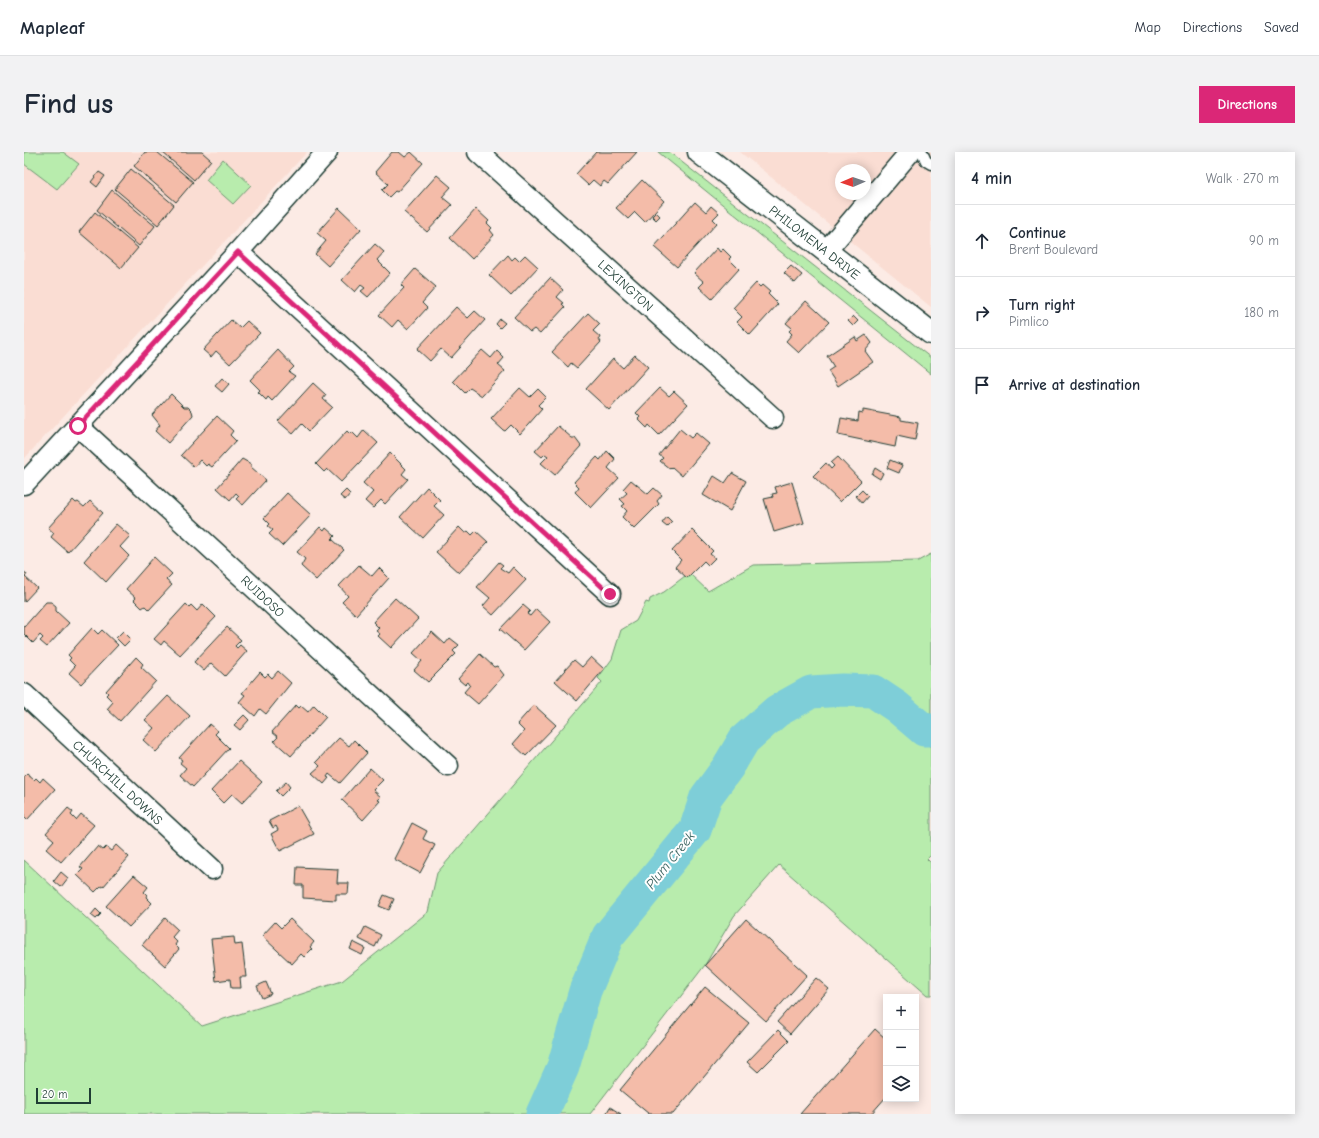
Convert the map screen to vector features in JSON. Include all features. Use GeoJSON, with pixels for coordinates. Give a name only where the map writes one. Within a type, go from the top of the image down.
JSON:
{"type":"FeatureCollection","features":[{"type":"Feature","properties":{"kind":"street"},"geometry":{"type":"LineString","coordinates":[[24,484],[238,252],[327,152]]}},
{"type":"Feature","properties":{"kind":"street","name":"LEXINGTON"},"geometry":{"type":"LineString","coordinates":[[478,152],[773,418]]}},
{"type":"Feature","properties":{"kind":"street","name":"PHILOMENA DRIVE"},"geometry":{"type":"LineString","coordinates":[[699,152],[931,333]]}},
{"type":"Feature","properties":{"kind":"street"},"geometry":{"type":"LineString","coordinates":[[826,251],[910,152]]}},
{"type":"Feature","properties":{"kind":"street"},"geometry":{"type":"LineString","coordinates":[[238,252],[610,594]]}},
{"type":"Feature","properties":{"kind":"street","name":"RUIDOSO"},"geometry":{"type":"LineString","coordinates":[[78,426],[448,766]]}},
{"type":"Feature","properties":{"kind":"street","name":"CHURCHILL DOWNS"},"geometry":{"type":"LineString","coordinates":[[24,694],[212,869]]}},
{"type":"Feature","properties":{"kind":"lane"},"geometry":{"type":"LineString","coordinates":[[922,152],[926,161],[931,164]]}},
{"type":"Feature","properties":{"kind":"shaded area"},"geometry":{"type":"Polygon","coordinates":[[[24,152],[307,152],[24,459],[24,152]]]}},
{"type":"Feature","properties":{"kind":"shaded area"},"geometry":{"type":"Polygon","coordinates":[[[740,152],[931,152],[931,307],[740,152]]]}},
{"type":"Feature","properties":{"kind":"green space"},"geometry":{"type":"Polygon","coordinates":[[[24,152],[63,152],[79,164],[57,189],[24,164],[24,152]]]}},
{"type":"Feature","properties":{"kind":"green space"},"geometry":{"type":"Polygon","coordinates":[[[658,152],[669,152],[931,358],[931,374],[658,152]]]}},
{"type":"Feature","properties":{"kind":"green space"},"geometry":{"type":"Polygon","coordinates":[[[223,159],[251,185],[233,204],[206,180],[223,159]]]}},
{"type":"Feature","properties":{"kind":"green space"},"geometry":{"type":"Polygon","coordinates":[[[931,554],[931,855],[927,859],[931,863],[931,995],[927,995],[779,865],[734,916],[705,965],[590,1114],[24,1114],[24,860],[202,1026],[342,981],[428,912],[437,873],[602,682],[598,678],[612,659],[621,630],[636,621],[646,602],[649,603],[650,599],[664,592],[685,576],[687,578],[691,575],[708,591],[753,565],[918,561],[931,554]]]}},
{"type":"Feature","properties":{"kind":"building"},"geometry":{"type":"Polygon","coordinates":[[[145,152],[157,152],[193,182],[176,202],[134,166],[145,152]]]}},
{"type":"Feature","properties":{"kind":"building"},"geometry":{"type":"Polygon","coordinates":[[[162,152],[202,152],[211,160],[194,180],[162,152]]]}},
{"type":"Feature","properties":{"kind":"building"},"geometry":{"type":"Polygon","coordinates":[[[392,152],[399,152],[405,157],[411,152],[423,163],[397,192],[395,191],[389,197],[382,190],[388,184],[375,172],[392,152]]]}},
{"type":"Feature","properties":{"kind":"building"},"geometry":{"type":"Polygon","coordinates":[[[596,152],[637,152],[608,184],[604,181],[600,186],[593,180],[588,185],[576,174],[596,152]]]}},
{"type":"Feature","properties":{"kind":"building"},"geometry":{"type":"Polygon","coordinates":[[[131,169],[174,205],[158,225],[115,189],[131,169]]]}},
{"type":"Feature","properties":{"kind":"building"},"geometry":{"type":"Polygon","coordinates":[[[99,172],[105,176],[97,187],[91,182],[99,172]]]}},
{"type":"Feature","properties":{"kind":"building"},"geometry":{"type":"Polygon","coordinates":[[[437,175],[451,187],[442,197],[452,205],[427,232],[404,212],[437,175]]]}},
{"type":"Feature","properties":{"kind":"building"},"geometry":{"type":"Polygon","coordinates":[[[642,180],[664,201],[645,222],[635,212],[628,219],[616,208],[642,180]]]}},
{"type":"Feature","properties":{"kind":"building"},"geometry":{"type":"Polygon","coordinates":[[[112,190],[155,226],[139,246],[97,210],[112,190]]]}},
{"type":"Feature","properties":{"kind":"building"},"geometry":{"type":"Polygon","coordinates":[[[695,202],[706,212],[711,206],[719,213],[713,219],[717,223],[677,267],[654,247],[695,202]]]}},
{"type":"Feature","properties":{"kind":"building"},"geometry":{"type":"Polygon","coordinates":[[[339,208],[361,229],[328,266],[315,254],[326,241],[317,233],[339,208]]]}},
{"type":"Feature","properties":{"kind":"building"},"geometry":{"type":"Polygon","coordinates":[[[476,209],[489,221],[487,223],[492,228],[490,230],[494,235],[472,259],[450,238],[476,209]]]}},
{"type":"Feature","properties":{"kind":"building"},"geometry":{"type":"Polygon","coordinates":[[[95,212],[138,248],[121,268],[79,232],[95,212]]]}},
{"type":"Feature","properties":{"kind":"building"},"geometry":{"type":"Polygon","coordinates":[[[656,212],[660,216],[656,220],[652,216],[656,212]]]}},
{"type":"Feature","properties":{"kind":"building"},"geometry":{"type":"Polygon","coordinates":[[[375,244],[384,252],[377,260],[390,273],[368,297],[361,291],[365,288],[361,285],[355,292],[342,280],[375,244]]]}},
{"type":"Feature","properties":{"kind":"building"},"geometry":{"type":"Polygon","coordinates":[[[717,248],[720,252],[723,249],[731,257],[729,259],[739,269],[712,299],[699,287],[704,282],[694,273],[717,248]]]}},
{"type":"Feature","properties":{"kind":"building"},"geometry":{"type":"Polygon","coordinates":[[[508,255],[512,260],[515,257],[519,261],[525,255],[538,267],[511,296],[489,275],[508,255]]]}},
{"type":"Feature","properties":{"kind":"building"},"geometry":{"type":"Polygon","coordinates":[[[791,266],[802,275],[795,283],[784,273],[791,266]]]}},
{"type":"Feature","properties":{"kind":"building"},"geometry":{"type":"Polygon","coordinates":[[[415,269],[436,287],[422,303],[427,308],[408,329],[398,320],[392,327],[379,315],[404,288],[401,285],[415,269]]]}},
{"type":"Feature","properties":{"kind":"building"},"geometry":{"type":"Polygon","coordinates":[[[550,278],[563,290],[557,297],[564,303],[562,304],[565,307],[540,334],[534,329],[530,332],[514,317],[550,278]]]}},
{"type":"Feature","properties":{"kind":"building"},"geometry":{"type":"Polygon","coordinates":[[[756,283],[760,287],[762,285],[770,292],[768,294],[778,304],[750,335],[737,322],[742,317],[733,308],[756,283]]]}},
{"type":"Feature","properties":{"kind":"building"},"geometry":{"type":"Polygon","coordinates":[[[806,301],[829,322],[799,353],[786,341],[792,334],[789,331],[792,328],[786,323],[806,301]]]}},
{"type":"Feature","properties":{"kind":"building"},"geometry":{"type":"Polygon","coordinates":[[[456,307],[468,318],[475,311],[485,320],[451,358],[441,349],[430,361],[417,349],[456,307]]]}},
{"type":"Feature","properties":{"kind":"building"},"geometry":{"type":"Polygon","coordinates":[[[588,313],[600,324],[593,331],[600,337],[599,339],[601,342],[577,368],[571,363],[568,367],[552,352],[588,313]]]}},
{"type":"Feature","properties":{"kind":"building"},"geometry":{"type":"Polygon","coordinates":[[[853,316],[858,321],[853,326],[848,321],[853,316]]]}},
{"type":"Feature","properties":{"kind":"building"},"geometry":{"type":"Polygon","coordinates":[[[500,319],[505,323],[500,328],[496,324],[500,319]]]}},
{"type":"Feature","properties":{"kind":"building"},"geometry":{"type":"Polygon","coordinates":[[[231,320],[240,328],[247,321],[260,333],[230,364],[216,351],[211,357],[203,350],[231,320]]]}},
{"type":"Feature","properties":{"kind":"building"},"geometry":{"type":"Polygon","coordinates":[[[866,335],[872,343],[865,351],[873,362],[838,386],[828,371],[834,367],[827,356],[855,337],[857,341],[866,335]]]}},
{"type":"Feature","properties":{"kind":"building"},"geometry":{"type":"Polygon","coordinates":[[[278,350],[294,367],[289,372],[295,376],[272,401],[268,397],[266,400],[258,392],[260,390],[250,380],[278,350]]]}},
{"type":"Feature","properties":{"kind":"building"},"geometry":{"type":"Polygon","coordinates":[[[482,350],[491,358],[497,351],[504,358],[498,365],[505,371],[482,396],[470,388],[465,393],[453,381],[482,350]]]}},
{"type":"Feature","properties":{"kind":"building"},"geometry":{"type":"Polygon","coordinates":[[[635,355],[648,367],[609,410],[586,389],[613,359],[623,368],[635,355]]]}},
{"type":"Feature","properties":{"kind":"building"},"geometry":{"type":"Polygon","coordinates":[[[222,378],[229,384],[222,392],[215,386],[222,378]]]}},
{"type":"Feature","properties":{"kind":"building"},"geometry":{"type":"Polygon","coordinates":[[[313,383],[326,395],[323,399],[332,407],[309,431],[302,424],[293,434],[278,421],[313,383]]]}},
{"type":"Feature","properties":{"kind":"building"},"geometry":{"type":"Polygon","coordinates":[[[520,388],[530,397],[538,389],[546,397],[538,405],[542,409],[520,434],[511,425],[505,431],[503,430],[491,419],[520,388]]]}},
{"type":"Feature","properties":{"kind":"building"},"geometry":{"type":"Polygon","coordinates":[[[660,388],[669,396],[674,391],[688,404],[659,435],[649,425],[647,428],[638,419],[640,417],[636,413],[660,388]]]}},
{"type":"Feature","properties":{"kind":"building"},"geometry":{"type":"Polygon","coordinates":[[[171,394],[184,407],[188,407],[192,411],[193,415],[168,443],[155,431],[160,425],[152,415],[171,394]]]}},
{"type":"Feature","properties":{"kind":"building"},"geometry":{"type":"Polygon","coordinates":[[[863,410],[901,417],[901,420],[918,423],[915,440],[897,436],[895,447],[838,435],[841,418],[858,421],[859,412],[863,413],[863,410]]]}},
{"type":"Feature","properties":{"kind":"building"},"geometry":{"type":"Polygon","coordinates":[[[217,416],[233,431],[230,435],[236,441],[212,467],[208,464],[206,466],[200,460],[194,467],[181,455],[217,416]]]}},
{"type":"Feature","properties":{"kind":"building"},"geometry":{"type":"Polygon","coordinates":[[[558,426],[572,438],[575,438],[581,446],[555,475],[541,463],[548,456],[545,454],[542,457],[535,451],[558,426]]]}},
{"type":"Feature","properties":{"kind":"building"},"geometry":{"type":"Polygon","coordinates":[[[680,429],[691,438],[696,433],[709,444],[682,476],[672,467],[670,469],[660,461],[663,458],[659,455],[680,429]]]}},
{"type":"Feature","properties":{"kind":"building"},"geometry":{"type":"Polygon","coordinates":[[[364,430],[378,443],[341,482],[327,469],[324,472],[316,464],[347,431],[350,434],[352,432],[358,438],[364,430]]]}},
{"type":"Feature","properties":{"kind":"building"},"geometry":{"type":"Polygon","coordinates":[[[607,451],[615,459],[608,468],[619,478],[591,508],[575,492],[579,487],[574,482],[597,457],[600,460],[607,451]]]}},
{"type":"Feature","properties":{"kind":"building"},"geometry":{"type":"Polygon","coordinates":[[[390,453],[406,469],[402,474],[408,479],[385,504],[381,500],[373,508],[365,501],[373,492],[363,483],[390,453]]]}},
{"type":"Feature","properties":{"kind":"building"},"geometry":{"type":"Polygon","coordinates":[[[838,457],[861,481],[840,502],[813,476],[826,463],[831,469],[834,466],[831,463],[838,457]]]}},
{"type":"Feature","properties":{"kind":"building"},"geometry":{"type":"Polygon","coordinates":[[[242,459],[251,464],[251,467],[266,480],[243,505],[236,499],[239,496],[236,493],[230,500],[217,488],[242,459]]]}},
{"type":"Feature","properties":{"kind":"building"},"geometry":{"type":"Polygon","coordinates":[[[890,460],[902,465],[899,473],[887,468],[890,460]]]}},
{"type":"Feature","properties":{"kind":"building"},"geometry":{"type":"Polygon","coordinates":[[[875,468],[883,473],[880,479],[872,474],[875,468]]]}},
{"type":"Feature","properties":{"kind":"building"},"geometry":{"type":"Polygon","coordinates":[[[732,473],[746,481],[730,511],[703,495],[714,476],[725,483],[732,473]]]}},
{"type":"Feature","properties":{"kind":"building"},"geometry":{"type":"Polygon","coordinates":[[[631,480],[648,494],[654,488],[662,495],[657,501],[659,504],[634,529],[622,517],[627,511],[622,506],[625,504],[620,499],[627,493],[623,489],[631,480]]]}},
{"type":"Feature","properties":{"kind":"building"},"geometry":{"type":"Polygon","coordinates":[[[792,482],[804,523],[774,532],[764,499],[773,497],[772,494],[777,493],[775,487],[792,482]]]}},
{"type":"Feature","properties":{"kind":"building"},"geometry":{"type":"Polygon","coordinates":[[[427,487],[440,500],[434,506],[444,515],[423,538],[400,517],[427,487]]]}},
{"type":"Feature","properties":{"kind":"building"},"geometry":{"type":"Polygon","coordinates":[[[346,490],[350,494],[345,500],[340,496],[346,490]]]}},
{"type":"Feature","properties":{"kind":"building"},"geometry":{"type":"Polygon","coordinates":[[[862,490],[868,496],[862,503],[856,496],[862,490]]]}},
{"type":"Feature","properties":{"kind":"building"},"geometry":{"type":"Polygon","coordinates":[[[287,493],[311,515],[282,546],[269,534],[273,530],[268,526],[270,524],[264,518],[287,493]]]}},
{"type":"Feature","properties":{"kind":"building"},"geometry":{"type":"Polygon","coordinates":[[[73,500],[84,507],[90,501],[103,513],[68,552],[51,537],[54,533],[48,528],[73,500]]]}},
{"type":"Feature","properties":{"kind":"building"},"geometry":{"type":"Polygon","coordinates":[[[667,517],[672,522],[667,527],[662,523],[667,517]]]}},
{"type":"Feature","properties":{"kind":"building"},"geometry":{"type":"Polygon","coordinates":[[[116,524],[130,536],[120,547],[129,556],[106,582],[84,561],[116,524]]]}},
{"type":"Feature","properties":{"kind":"building"},"geometry":{"type":"Polygon","coordinates":[[[320,527],[324,531],[326,528],[335,536],[332,539],[344,550],[316,580],[301,566],[305,559],[297,552],[320,527]]]}},
{"type":"Feature","properties":{"kind":"building"},"geometry":{"type":"Polygon","coordinates":[[[459,527],[465,533],[468,531],[472,535],[476,531],[488,542],[459,573],[436,552],[459,527]]]}},
{"type":"Feature","properties":{"kind":"building"},"geometry":{"type":"Polygon","coordinates":[[[692,530],[713,551],[710,554],[715,558],[708,565],[704,561],[687,578],[675,567],[681,560],[672,551],[692,530]]]}},
{"type":"Feature","properties":{"kind":"building"},"geometry":{"type":"Polygon","coordinates":[[[154,557],[172,574],[166,580],[172,585],[149,610],[145,606],[142,608],[134,600],[136,598],[126,589],[154,557]]]}},
{"type":"Feature","properties":{"kind":"building"},"geometry":{"type":"Polygon","coordinates":[[[499,562],[503,565],[500,568],[508,573],[513,567],[526,580],[493,615],[483,606],[490,598],[477,587],[499,562]]]}},
{"type":"Feature","properties":{"kind":"building"},"geometry":{"type":"Polygon","coordinates":[[[359,565],[372,576],[379,568],[389,578],[356,615],[342,602],[348,596],[339,586],[359,565]]]}},
{"type":"Feature","properties":{"kind":"building"},"geometry":{"type":"Polygon","coordinates":[[[24,572],[27,574],[25,577],[37,588],[24,602],[24,572]]]}},
{"type":"Feature","properties":{"kind":"building"},"geometry":{"type":"Polygon","coordinates":[[[395,598],[418,619],[391,648],[378,636],[380,634],[376,631],[379,628],[373,622],[395,598]]]}},
{"type":"Feature","properties":{"kind":"building"},"geometry":{"type":"Polygon","coordinates":[[[46,602],[51,602],[56,606],[56,611],[69,623],[47,647],[40,641],[43,638],[40,635],[33,643],[24,634],[24,627],[46,602]]]}},
{"type":"Feature","properties":{"kind":"building"},"geometry":{"type":"Polygon","coordinates":[[[186,604],[189,607],[191,605],[197,611],[203,604],[216,617],[180,655],[164,641],[161,645],[154,639],[186,604]]]}},
{"type":"Feature","properties":{"kind":"building"},"geometry":{"type":"Polygon","coordinates":[[[523,605],[530,611],[527,614],[530,616],[536,609],[550,622],[524,650],[500,629],[523,605]]]}},
{"type":"Feature","properties":{"kind":"building"},"geometry":{"type":"Polygon","coordinates":[[[227,627],[241,640],[235,646],[237,648],[240,645],[247,651],[225,676],[211,663],[204,671],[194,662],[227,627]]]}},
{"type":"Feature","properties":{"kind":"building"},"geometry":{"type":"Polygon","coordinates":[[[92,628],[98,634],[102,630],[118,645],[81,684],[69,673],[75,666],[69,660],[71,658],[68,655],[92,628]]]}},
{"type":"Feature","properties":{"kind":"building"},"geometry":{"type":"Polygon","coordinates":[[[123,631],[131,639],[124,646],[116,638],[123,631]]]}},
{"type":"Feature","properties":{"kind":"building"},"geometry":{"type":"Polygon","coordinates":[[[432,632],[445,644],[450,638],[459,645],[453,651],[456,654],[428,682],[414,670],[422,661],[413,653],[432,632]]]}},
{"type":"Feature","properties":{"kind":"building"},"geometry":{"type":"Polygon","coordinates":[[[480,654],[494,667],[497,666],[504,675],[478,704],[464,692],[470,685],[468,682],[465,685],[458,679],[480,654]]]}},
{"type":"Feature","properties":{"kind":"building"},"geometry":{"type":"Polygon","coordinates":[[[136,657],[143,664],[141,667],[156,681],[120,721],[107,709],[113,702],[106,695],[108,693],[106,691],[136,657]]]}},
{"type":"Feature","properties":{"kind":"building"},"geometry":{"type":"Polygon","coordinates":[[[591,657],[604,669],[577,701],[555,681],[574,660],[582,667],[591,657]]]}},
{"type":"Feature","properties":{"kind":"building"},"geometry":{"type":"Polygon","coordinates":[[[278,671],[291,683],[266,714],[260,709],[255,716],[239,702],[245,695],[242,693],[260,672],[265,677],[268,674],[272,678],[278,671]]]}},
{"type":"Feature","properties":{"kind":"building"},"geometry":{"type":"Polygon","coordinates":[[[168,696],[190,716],[156,752],[143,740],[154,728],[145,720],[168,696]]]}},
{"type":"Feature","properties":{"kind":"building"},"geometry":{"type":"Polygon","coordinates":[[[296,705],[299,708],[301,706],[308,712],[314,705],[326,717],[291,756],[274,741],[278,737],[272,732],[296,705]]]}},
{"type":"Feature","properties":{"kind":"building"},"geometry":{"type":"Polygon","coordinates":[[[534,705],[556,725],[526,756],[513,744],[524,731],[517,724],[534,705]]]}},
{"type":"Feature","properties":{"kind":"building"},"geometry":{"type":"Polygon","coordinates":[[[244,715],[249,720],[240,730],[234,725],[244,715]]]}},
{"type":"Feature","properties":{"kind":"building"},"geometry":{"type":"Polygon","coordinates":[[[210,724],[218,731],[215,734],[229,748],[193,787],[180,775],[186,768],[180,763],[182,760],[179,758],[210,724]]]}},
{"type":"Feature","properties":{"kind":"building"},"geometry":{"type":"Polygon","coordinates":[[[339,738],[349,746],[354,740],[367,753],[340,783],[329,774],[327,777],[329,778],[324,784],[312,773],[320,766],[316,762],[339,738]]]}},
{"type":"Feature","properties":{"kind":"building"},"geometry":{"type":"Polygon","coordinates":[[[239,761],[262,782],[242,803],[232,794],[223,803],[211,791],[239,761]]]}},
{"type":"Feature","properties":{"kind":"building"},"geometry":{"type":"Polygon","coordinates":[[[370,768],[383,780],[373,790],[381,797],[378,800],[380,801],[363,820],[342,800],[370,768]]]}},
{"type":"Feature","properties":{"kind":"building"},"geometry":{"type":"Polygon","coordinates":[[[27,774],[34,780],[36,778],[40,782],[43,778],[55,789],[27,820],[24,817],[24,777],[27,774]]]}},
{"type":"Feature","properties":{"kind":"building"},"geometry":{"type":"Polygon","coordinates":[[[286,782],[290,787],[281,796],[276,791],[286,782]]]}},
{"type":"Feature","properties":{"kind":"building"},"geometry":{"type":"Polygon","coordinates":[[[298,806],[314,834],[280,851],[271,834],[278,830],[276,826],[273,828],[269,821],[298,806]]]}},
{"type":"Feature","properties":{"kind":"building"},"geometry":{"type":"Polygon","coordinates":[[[68,808],[73,812],[71,815],[76,820],[81,814],[94,825],[61,862],[46,849],[54,840],[46,833],[68,808]]]}},
{"type":"Feature","properties":{"kind":"building"},"geometry":{"type":"Polygon","coordinates":[[[412,823],[427,831],[423,839],[435,845],[420,873],[394,859],[412,823]]]}},
{"type":"Feature","properties":{"kind":"building"},"geometry":{"type":"Polygon","coordinates":[[[116,845],[129,857],[103,887],[101,886],[95,892],[77,875],[83,869],[80,867],[98,846],[103,850],[106,847],[111,851],[116,845]]]}},
{"type":"Feature","properties":{"kind":"building"},"geometry":{"type":"Polygon","coordinates":[[[297,867],[338,869],[337,883],[349,883],[348,894],[336,894],[336,900],[303,898],[303,885],[296,885],[297,867]]]}},
{"type":"Feature","properties":{"kind":"building"},"geometry":{"type":"Polygon","coordinates":[[[61,872],[68,878],[61,887],[54,881],[61,872]]]}},
{"type":"Feature","properties":{"kind":"building"},"geometry":{"type":"Polygon","coordinates":[[[134,875],[148,887],[144,892],[147,895],[146,897],[152,903],[129,927],[106,906],[134,875]]]}},
{"type":"Feature","properties":{"kind":"building"},"geometry":{"type":"Polygon","coordinates":[[[384,895],[394,899],[389,910],[379,906],[384,895]]]}},
{"type":"Feature","properties":{"kind":"building"},"geometry":{"type":"Polygon","coordinates":[[[96,909],[101,914],[96,919],[91,915],[96,909]]]}},
{"type":"Feature","properties":{"kind":"building"},"geometry":{"type":"Polygon","coordinates":[[[165,918],[178,930],[172,937],[177,942],[175,945],[179,949],[165,966],[142,945],[165,918]]]}},
{"type":"Feature","properties":{"kind":"building"},"geometry":{"type":"Polygon","coordinates":[[[290,919],[314,942],[310,947],[312,949],[304,957],[301,954],[292,964],[262,936],[275,922],[281,928],[290,919]]]}},
{"type":"Feature","properties":{"kind":"building"},"geometry":{"type":"Polygon","coordinates":[[[746,919],[807,975],[766,1021],[705,965],[746,919]]]}},
{"type":"Feature","properties":{"kind":"building"},"geometry":{"type":"Polygon","coordinates":[[[365,927],[381,935],[375,947],[359,939],[365,927]]]}},
{"type":"Feature","properties":{"kind":"building"},"geometry":{"type":"Polygon","coordinates":[[[234,937],[235,945],[242,944],[246,977],[240,977],[241,988],[231,988],[230,979],[216,981],[211,939],[234,937]]]}},
{"type":"Feature","properties":{"kind":"building"},"geometry":{"type":"Polygon","coordinates":[[[353,942],[365,948],[362,955],[350,949],[353,942]]]}},
{"type":"Feature","properties":{"kind":"building"},"geometry":{"type":"Polygon","coordinates":[[[816,978],[829,989],[790,1034],[777,1022],[816,978]]]}},
{"type":"Feature","properties":{"kind":"building"},"geometry":{"type":"Polygon","coordinates":[[[266,982],[271,994],[262,998],[257,986],[266,982]]]}},
{"type":"Feature","properties":{"kind":"building"},"geometry":{"type":"Polygon","coordinates":[[[705,987],[749,1023],[673,1114],[649,1114],[620,1090],[705,987]]]}},
{"type":"Feature","properties":{"kind":"building"},"geometry":{"type":"Polygon","coordinates":[[[875,1029],[883,1036],[883,1100],[871,1114],[800,1114],[875,1029]]]}},
{"type":"Feature","properties":{"kind":"building"},"geometry":{"type":"Polygon","coordinates":[[[778,1030],[789,1041],[758,1072],[747,1062],[778,1030]]]}},
{"type":"Feature","properties":{"kind":"building"},"geometry":{"type":"Polygon","coordinates":[[[610,1107],[621,1114],[606,1114],[610,1107]]]}},
{"type":"Feature","properties":{"kind":"waterway","name":"Plum Creek"},"geometry":{"type":"LineString","coordinates":[[542,1114],[563,1067],[585,991],[608,936],[695,830],[706,797],[728,767],[744,740],[777,711],[811,692],[843,690],[873,691],[897,707],[924,730],[931,730]]}},
{"type":"Feature","properties":{"kind":"route"},"geometry":{"type":"LineString","coordinates":[[78,426],[238,252],[610,594]]}}]}
